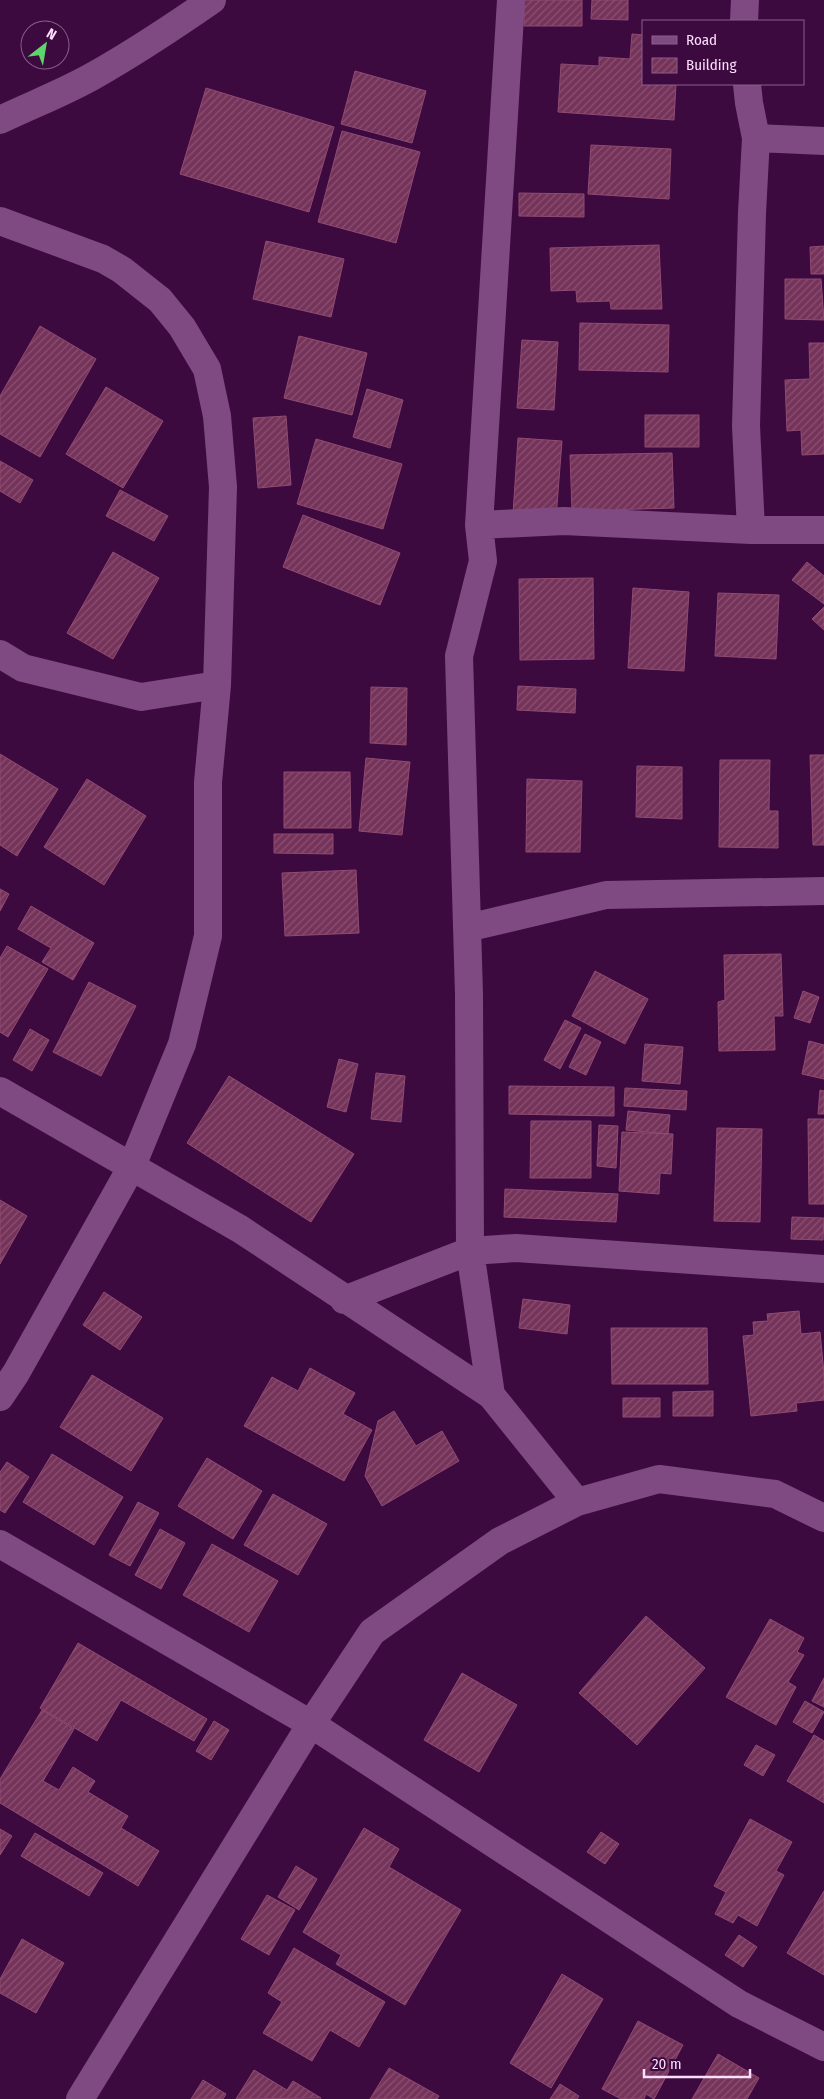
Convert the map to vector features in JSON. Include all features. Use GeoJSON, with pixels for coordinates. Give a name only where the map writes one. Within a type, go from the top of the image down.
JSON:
{"type":"FeatureCollection","features":[{"type":"Feature","properties":{"kind":"street"},"geometry":{"type":"LineString","coordinates":[[0,120],[93,77],[212,0]]}},
{"type":"Feature","properties":{"kind":"street"},"geometry":{"type":"LineString","coordinates":[[490,1395],[470,1251],[469,1004],[459,656],[482,561],[479,525],[511,0]]}},
{"type":"Feature","properties":{"kind":"street"},"geometry":{"type":"LineString","coordinates":[[744,20],[745,0]]}},
{"type":"Feature","properties":{"kind":"street"},"geometry":{"type":"LineString","coordinates":[[747,85],[748,102],[756,138],[746,426],[751,530]]}},
{"type":"Feature","properties":{"kind":"street"},"geometry":{"type":"LineString","coordinates":[[756,138],[824,141]]}},
{"type":"Feature","properties":{"kind":"street"},"geometry":{"type":"LineString","coordinates":[[0,221],[103,259],[122,270],[160,300],[182,328],[207,369],[217,416],[223,487],[217,685],[208,782],[208,936],[182,1044],[132,1166],[21,1364],[0,1397]]}},
{"type":"Feature","properties":{"kind":"street"},"geometry":{"type":"LineString","coordinates":[[479,525],[564,520],[751,530],[824,530]]}},
{"type":"Feature","properties":{"kind":"street"},"geometry":{"type":"LineString","coordinates":[[0,654],[23,668],[141,697],[217,685]]}},
{"type":"Feature","properties":{"kind":"street"},"geometry":{"type":"LineString","coordinates":[[467,928],[606,895],[824,891]]}},
{"type":"Feature","properties":{"kind":"street"},"geometry":{"type":"LineString","coordinates":[[0,1091],[240,1229],[344,1300],[490,1395],[577,1502]]}},
{"type":"Feature","properties":{"kind":"street"},"geometry":{"type":"LineString","coordinates":[[344,1300],[470,1251],[516,1248],[824,1269]]}},
{"type":"Feature","properties":{"kind":"street"},"geometry":{"type":"LineString","coordinates":[[80,2099],[312,1724],[372,1632],[500,1541],[577,1502],[659,1479],[775,1494],[824,1518]]}},
{"type":"Feature","properties":{"kind":"street"},"geometry":{"type":"LineString","coordinates":[[0,1544],[312,1724],[739,2004],[824,2047]]}},
{"type":"Feature","properties":{"kind":"building"},"geometry":{"type":"Polygon","coordinates":[[[524,0],[582,0],[582,26],[524,26],[524,0]]]}},
{"type":"Feature","properties":{"kind":"building"},"geometry":{"type":"Polygon","coordinates":[[[592,0],[628,0],[628,20],[591,19],[592,0]]]}},
{"type":"Feature","properties":{"kind":"building"},"geometry":{"type":"Polygon","coordinates":[[[632,34],[642,35],[642,85],[676,85],[674,120],[558,112],[561,64],[599,66],[599,57],[630,59],[632,34]]]}},
{"type":"Feature","properties":{"kind":"building"},"geometry":{"type":"Polygon","coordinates":[[[355,71],[426,91],[412,143],[341,124],[355,71]]]}},
{"type":"Feature","properties":{"kind":"building"},"geometry":{"type":"Polygon","coordinates":[[[206,88],[334,127],[309,212],[180,174],[206,88]]]}},
{"type":"Feature","properties":{"kind":"building"},"geometry":{"type":"Polygon","coordinates":[[[342,131],[420,152],[396,243],[318,222],[342,131]]]}},
{"type":"Feature","properties":{"kind":"building"},"geometry":{"type":"Polygon","coordinates":[[[591,145],[671,149],[669,199],[588,194],[591,145]]]}},
{"type":"Feature","properties":{"kind":"building"},"geometry":{"type":"Polygon","coordinates":[[[519,193],[584,194],[584,217],[519,216],[519,193]]]}},
{"type":"Feature","properties":{"kind":"building"},"geometry":{"type":"Polygon","coordinates":[[[266,241],[344,259],[331,317],[253,299],[266,241]]]}},
{"type":"Feature","properties":{"kind":"building"},"geometry":{"type":"Polygon","coordinates":[[[659,245],[662,309],[611,309],[610,301],[577,302],[576,290],[551,291],[550,248],[659,245]]]}},
{"type":"Feature","properties":{"kind":"building"},"geometry":{"type":"Polygon","coordinates":[[[824,246],[824,274],[811,274],[810,247],[824,246]]]}},
{"type":"Feature","properties":{"kind":"building"},"geometry":{"type":"Polygon","coordinates":[[[785,279],[821,279],[824,320],[785,319],[785,279]]]}},
{"type":"Feature","properties":{"kind":"building"},"geometry":{"type":"Polygon","coordinates":[[[580,323],[669,325],[668,372],[579,370],[580,323]]]}},
{"type":"Feature","properties":{"kind":"building"},"geometry":{"type":"Polygon","coordinates":[[[40,326],[96,359],[40,457],[0,434],[0,396],[40,326]]]}},
{"type":"Feature","properties":{"kind":"building"},"geometry":{"type":"Polygon","coordinates":[[[299,336],[367,353],[352,415],[284,398],[299,336]]]}},
{"type":"Feature","properties":{"kind":"building"},"geometry":{"type":"Polygon","coordinates":[[[522,340],[558,342],[554,410],[517,408],[522,340]]]}},
{"type":"Feature","properties":{"kind":"building"},"geometry":{"type":"Polygon","coordinates":[[[809,343],[824,343],[824,454],[802,455],[801,430],[787,431],[785,380],[810,379],[809,343]]]}},
{"type":"Feature","properties":{"kind":"building"},"geometry":{"type":"Polygon","coordinates":[[[106,387],[163,421],[123,488],[66,454],[106,387]]]}},
{"type":"Feature","properties":{"kind":"building"},"geometry":{"type":"Polygon","coordinates":[[[367,389],[403,400],[390,448],[353,437],[367,389]]]}},
{"type":"Feature","properties":{"kind":"building"},"geometry":{"type":"Polygon","coordinates":[[[645,415],[699,415],[699,447],[645,447],[645,415]]]}},
{"type":"Feature","properties":{"kind":"building"},"geometry":{"type":"Polygon","coordinates":[[[286,416],[291,485],[258,488],[253,418],[286,416]]]}},
{"type":"Feature","properties":{"kind":"building"},"geometry":{"type":"Polygon","coordinates":[[[518,438],[562,441],[556,518],[513,514],[518,438]]]}},
{"type":"Feature","properties":{"kind":"building"},"geometry":{"type":"Polygon","coordinates":[[[316,439],[402,464],[383,529],[297,504],[316,439]]]}},
{"type":"Feature","properties":{"kind":"building"},"geometry":{"type":"Polygon","coordinates":[[[672,453],[674,508],[572,511],[570,455],[672,453]]]}},
{"type":"Feature","properties":{"kind":"building"},"geometry":{"type":"Polygon","coordinates":[[[0,461],[33,480],[20,503],[0,491],[0,461]]]}},
{"type":"Feature","properties":{"kind":"building"},"geometry":{"type":"Polygon","coordinates":[[[120,490],[168,516],[154,541],[106,516],[120,490]]]}},
{"type":"Feature","properties":{"kind":"building"},"geometry":{"type":"Polygon","coordinates":[[[303,515],[400,553],[380,605],[283,567],[303,515]]]}},
{"type":"Feature","properties":{"kind":"building"},"geometry":{"type":"Polygon","coordinates":[[[113,552],[159,578],[113,659],[67,633],[113,552]]]}},
{"type":"Feature","properties":{"kind":"building"},"geometry":{"type":"Polygon","coordinates":[[[807,562],[824,576],[824,604],[792,580],[807,562]]]}},
{"type":"Feature","properties":{"kind":"building"},"geometry":{"type":"Polygon","coordinates":[[[593,578],[594,659],[520,660],[519,579],[593,578]]]}},
{"type":"Feature","properties":{"kind":"building"},"geometry":{"type":"Polygon","coordinates":[[[633,588],[689,592],[684,671],[628,668],[633,588]]]}},
{"type":"Feature","properties":{"kind":"building"},"geometry":{"type":"Polygon","coordinates":[[[718,593],[779,595],[776,659],[715,656],[718,593]]]}},
{"type":"Feature","properties":{"kind":"building"},"geometry":{"type":"Polygon","coordinates":[[[824,607],[824,630],[812,619],[824,607]]]}},
{"type":"Feature","properties":{"kind":"building"},"geometry":{"type":"Polygon","coordinates":[[[518,686],[576,689],[575,713],[517,710],[518,686]]]}},
{"type":"Feature","properties":{"kind":"building"},"geometry":{"type":"Polygon","coordinates":[[[371,687],[407,688],[406,745],[370,743],[371,687]]]}},
{"type":"Feature","properties":{"kind":"building"},"geometry":{"type":"Polygon","coordinates":[[[0,754],[58,789],[17,856],[0,845],[0,754]]]}},
{"type":"Feature","properties":{"kind":"building"},"geometry":{"type":"Polygon","coordinates":[[[810,755],[824,755],[824,845],[813,845],[810,755]]]}},
{"type":"Feature","properties":{"kind":"building"},"geometry":{"type":"Polygon","coordinates":[[[366,758],[410,762],[402,835],[359,831],[366,758]]]}},
{"type":"Feature","properties":{"kind":"building"},"geometry":{"type":"Polygon","coordinates":[[[720,760],[770,760],[769,811],[778,811],[778,848],[719,847],[720,760]]]}},
{"type":"Feature","properties":{"kind":"building"},"geometry":{"type":"Polygon","coordinates":[[[637,766],[682,767],[682,819],[636,817],[637,766]]]}},
{"type":"Feature","properties":{"kind":"building"},"geometry":{"type":"Polygon","coordinates":[[[284,772],[350,772],[351,828],[284,828],[284,772]]]}},
{"type":"Feature","properties":{"kind":"building"},"geometry":{"type":"Polygon","coordinates":[[[87,779],[146,816],[104,885],[44,847],[87,779]]]}},
{"type":"Feature","properties":{"kind":"building"},"geometry":{"type":"Polygon","coordinates":[[[527,779],[582,781],[580,852],[526,852],[527,779]]]}},
{"type":"Feature","properties":{"kind":"building"},"geometry":{"type":"Polygon","coordinates":[[[274,834],[333,834],[333,854],[274,853],[274,834]]]}},
{"type":"Feature","properties":{"kind":"building"},"geometry":{"type":"Polygon","coordinates":[[[356,870],[359,933],[285,936],[282,873],[356,870]]]}},
{"type":"Feature","properties":{"kind":"building"},"geometry":{"type":"Polygon","coordinates":[[[0,889],[9,894],[0,911],[0,889]]]}},
{"type":"Feature","properties":{"kind":"building"},"geometry":{"type":"Polygon","coordinates":[[[31,906],[94,943],[73,980],[42,962],[51,948],[18,929],[31,906]]]}},
{"type":"Feature","properties":{"kind":"building"},"geometry":{"type":"Polygon","coordinates":[[[7,946],[48,969],[8,1037],[0,1032],[0,958],[7,946]]]}},
{"type":"Feature","properties":{"kind":"building"},"geometry":{"type":"Polygon","coordinates":[[[781,954],[783,1016],[774,1016],[775,1050],[719,1051],[718,1002],[725,1000],[724,955],[781,954]]]}},
{"type":"Feature","properties":{"kind":"building"},"geometry":{"type":"Polygon","coordinates":[[[595,971],[648,999],[625,1044],[572,1016],[595,971]]]}},
{"type":"Feature","properties":{"kind":"building"},"geometry":{"type":"Polygon","coordinates":[[[89,982],[136,1006],[101,1076],[53,1052],[89,982]]]}},
{"type":"Feature","properties":{"kind":"building"},"geometry":{"type":"Polygon","coordinates":[[[803,991],[819,997],[810,1023],[794,1018],[803,991]]]}},
{"type":"Feature","properties":{"kind":"building"},"geometry":{"type":"Polygon","coordinates":[[[565,1020],[581,1028],[560,1069],[544,1060],[565,1020]]]}},
{"type":"Feature","properties":{"kind":"building"},"geometry":{"type":"Polygon","coordinates":[[[30,1029],[49,1040],[32,1071],[13,1060],[30,1029]]]}},
{"type":"Feature","properties":{"kind":"building"},"geometry":{"type":"Polygon","coordinates":[[[585,1034],[601,1042],[586,1075],[569,1067],[585,1034]]]}},
{"type":"Feature","properties":{"kind":"building"},"geometry":{"type":"Polygon","coordinates":[[[809,1041],[824,1045],[824,1079],[802,1074],[809,1041]]]}},
{"type":"Feature","properties":{"kind":"building"},"geometry":{"type":"Polygon","coordinates":[[[645,1044],[683,1047],[680,1084],[642,1081],[645,1044]]]}},
{"type":"Feature","properties":{"kind":"building"},"geometry":{"type":"Polygon","coordinates":[[[339,1059],[358,1064],[346,1112],[327,1107],[339,1059]]]}},
{"type":"Feature","properties":{"kind":"building"},"geometry":{"type":"Polygon","coordinates":[[[376,1073],[405,1076],[401,1122],[371,1119],[376,1073]]]}},
{"type":"Feature","properties":{"kind":"building"},"geometry":{"type":"Polygon","coordinates":[[[229,1076],[354,1154],[311,1222],[187,1143],[229,1076]]]}},
{"type":"Feature","properties":{"kind":"building"},"geometry":{"type":"Polygon","coordinates":[[[509,1086],[614,1087],[614,1116],[509,1114],[509,1086]]]}},
{"type":"Feature","properties":{"kind":"building"},"geometry":{"type":"Polygon","coordinates":[[[625,1088],[687,1091],[686,1110],[624,1106],[625,1088]]]}},
{"type":"Feature","properties":{"kind":"building"},"geometry":{"type":"Polygon","coordinates":[[[820,1090],[824,1091],[824,1114],[818,1114],[820,1090]]]}},
{"type":"Feature","properties":{"kind":"building"},"geometry":{"type":"Polygon","coordinates":[[[628,1111],[670,1115],[668,1134],[626,1130],[628,1111]]]}},
{"type":"Feature","properties":{"kind":"building"},"geometry":{"type":"Polygon","coordinates":[[[808,1119],[824,1119],[824,1204],[809,1204],[808,1119]]]}},
{"type":"Feature","properties":{"kind":"building"},"geometry":{"type":"Polygon","coordinates":[[[531,1121],[591,1121],[591,1178],[530,1178],[531,1121]]]}},
{"type":"Feature","properties":{"kind":"building"},"geometry":{"type":"Polygon","coordinates":[[[599,1125],[618,1126],[616,1168],[597,1166],[599,1125]]]}},
{"type":"Feature","properties":{"kind":"building"},"geometry":{"type":"Polygon","coordinates":[[[717,1128],[762,1129],[760,1222],[714,1221],[717,1128]]]}},
{"type":"Feature","properties":{"kind":"building"},"geometry":{"type":"Polygon","coordinates":[[[622,1132],[673,1134],[671,1174],[660,1173],[659,1194],[619,1191],[622,1132]]]}},
{"type":"Feature","properties":{"kind":"building"},"geometry":{"type":"Polygon","coordinates":[[[505,1189],[618,1194],[616,1222],[504,1217],[505,1189]]]}},
{"type":"Feature","properties":{"kind":"building"},"geometry":{"type":"Polygon","coordinates":[[[0,1200],[27,1216],[0,1264],[0,1200]]]}},
{"type":"Feature","properties":{"kind":"building"},"geometry":{"type":"Polygon","coordinates":[[[792,1217],[824,1218],[823,1240],[791,1239],[792,1217]]]}},
{"type":"Feature","properties":{"kind":"building"},"geometry":{"type":"Polygon","coordinates":[[[104,1292],[142,1317],[120,1350],[83,1325],[104,1292]]]}},
{"type":"Feature","properties":{"kind":"building"},"geometry":{"type":"Polygon","coordinates":[[[523,1299],[570,1305],[567,1334],[519,1328],[523,1299]]]}},
{"type":"Feature","properties":{"kind":"building"},"geometry":{"type":"Polygon","coordinates":[[[799,1311],[801,1334],[820,1332],[824,1373],[824,1400],[796,1403],[797,1411],[751,1416],[743,1336],[754,1335],[753,1322],[768,1321],[767,1314],[799,1311]]]}},
{"type":"Feature","properties":{"kind":"building"},"geometry":{"type":"Polygon","coordinates":[[[611,1328],[707,1328],[708,1384],[612,1384],[611,1328]]]}},
{"type":"Feature","properties":{"kind":"building"},"geometry":{"type":"Polygon","coordinates":[[[310,1368],[355,1393],[343,1414],[372,1430],[344,1481],[244,1426],[272,1377],[298,1391],[310,1368]]]}},
{"type":"Feature","properties":{"kind":"building"},"geometry":{"type":"Polygon","coordinates":[[[92,1375],[163,1418],[131,1471],[60,1427],[92,1375]]]}},
{"type":"Feature","properties":{"kind":"building"},"geometry":{"type":"Polygon","coordinates":[[[713,1391],[713,1416],[673,1416],[673,1392],[713,1391]]]}},
{"type":"Feature","properties":{"kind":"building"},"geometry":{"type":"Polygon","coordinates":[[[623,1398],[660,1398],[660,1417],[623,1417],[623,1398]]]}},
{"type":"Feature","properties":{"kind":"building"},"geometry":{"type":"Polygon","coordinates":[[[394,1411],[416,1446],[442,1431],[459,1461],[382,1506],[365,1476],[378,1421],[394,1411]]]}},
{"type":"Feature","properties":{"kind":"building"},"geometry":{"type":"Polygon","coordinates":[[[52,1454],[123,1497],[94,1545],[23,1502],[52,1454]]]}},
{"type":"Feature","properties":{"kind":"building"},"geometry":{"type":"Polygon","coordinates":[[[207,1458],[262,1491],[233,1539],[178,1506],[207,1458]]]}},
{"type":"Feature","properties":{"kind":"building"},"geometry":{"type":"Polygon","coordinates":[[[7,1462],[29,1477],[5,1513],[0,1510],[0,1472],[7,1462]]]}},
{"type":"Feature","properties":{"kind":"building"},"geometry":{"type":"Polygon","coordinates":[[[273,1494],[327,1524],[298,1575],[244,1545],[273,1494]]]}},
{"type":"Feature","properties":{"kind":"building"},"geometry":{"type":"Polygon","coordinates":[[[138,1502],[159,1513],[130,1566],[109,1555],[138,1502]]]}},
{"type":"Feature","properties":{"kind":"building"},"geometry":{"type":"Polygon","coordinates":[[[160,1529],[185,1543],[161,1589],[135,1575],[160,1529]]]}},
{"type":"Feature","properties":{"kind":"building"},"geometry":{"type":"Polygon","coordinates":[[[212,1544],[278,1581],[249,1632],[183,1595],[212,1544]]]}},
{"type":"Feature","properties":{"kind":"building"},"geometry":{"type":"Polygon","coordinates":[[[646,1616],[705,1668],[637,1745],[579,1693],[646,1616]]]}},
{"type":"Feature","properties":{"kind":"building"},"geometry":{"type":"Polygon","coordinates":[[[770,1619],[804,1638],[797,1652],[804,1655],[788,1682],[796,1687],[776,1725],[726,1697],[770,1619]]]}},
{"type":"Feature","properties":{"kind":"building"},"geometry":{"type":"Polygon","coordinates":[[[78,1643],[207,1719],[194,1741],[121,1700],[97,1741],[40,1708],[78,1643]]]}},
{"type":"Feature","properties":{"kind":"building"},"geometry":{"type":"Polygon","coordinates":[[[462,1673],[517,1705],[479,1772],[424,1740],[462,1673]]]}},
{"type":"Feature","properties":{"kind":"building"},"geometry":{"type":"Polygon","coordinates":[[[824,1678],[824,1707],[812,1701],[824,1678]]]}},
{"type":"Feature","properties":{"kind":"building"},"geometry":{"type":"Polygon","coordinates":[[[805,1701],[824,1712],[812,1733],[793,1722],[805,1701]]]}},
{"type":"Feature","properties":{"kind":"building"},"geometry":{"type":"Polygon","coordinates":[[[42,1710],[74,1729],[43,1781],[59,1790],[73,1767],[95,1781],[88,1792],[128,1816],[121,1828],[159,1851],[138,1886],[0,1803],[0,1779],[42,1710]]]}},
{"type":"Feature","properties":{"kind":"building"},"geometry":{"type":"Polygon","coordinates":[[[214,1721],[229,1730],[211,1760],[196,1751],[214,1721]]]}},
{"type":"Feature","properties":{"kind":"building"},"geometry":{"type":"Polygon","coordinates":[[[814,1735],[824,1741],[824,1803],[787,1781],[814,1735]]]}},
{"type":"Feature","properties":{"kind":"building"},"geometry":{"type":"Polygon","coordinates":[[[756,1745],[775,1755],[763,1776],[744,1765],[756,1745]]]}},
{"type":"Feature","properties":{"kind":"building"},"geometry":{"type":"Polygon","coordinates":[[[750,1819],[792,1842],[776,1871],[784,1875],[757,1926],[738,1915],[733,1923],[715,1914],[726,1892],[714,1886],[750,1819]]]}},
{"type":"Feature","properties":{"kind":"building"},"geometry":{"type":"Polygon","coordinates":[[[364,1828],[399,1849],[389,1867],[461,1910],[405,2005],[336,1964],[341,1955],[303,1932],[364,1828]]]}},
{"type":"Feature","properties":{"kind":"building"},"geometry":{"type":"Polygon","coordinates":[[[0,1829],[12,1836],[0,1855],[0,1829]]]}},
{"type":"Feature","properties":{"kind":"building"},"geometry":{"type":"Polygon","coordinates":[[[601,1832],[619,1844],[605,1864],[587,1852],[601,1832]]]}},
{"type":"Feature","properties":{"kind":"building"},"geometry":{"type":"Polygon","coordinates":[[[35,1833],[103,1873],[89,1896],[21,1856],[35,1833]]]}},
{"type":"Feature","properties":{"kind":"building"},"geometry":{"type":"Polygon","coordinates":[[[296,1866],[317,1879],[299,1910],[278,1897],[296,1866]]]}},
{"type":"Feature","properties":{"kind":"building"},"geometry":{"type":"Polygon","coordinates":[[[824,1891],[824,1975],[787,1953],[824,1891]]]}},
{"type":"Feature","properties":{"kind":"building"},"geometry":{"type":"Polygon","coordinates":[[[267,1895],[295,1910],[269,1955],[241,1939],[267,1895]]]}},
{"type":"Feature","properties":{"kind":"building"},"geometry":{"type":"Polygon","coordinates":[[[739,1935],[757,1947],[743,1967],[725,1955],[739,1935]]]}},
{"type":"Feature","properties":{"kind":"building"},"geometry":{"type":"Polygon","coordinates":[[[22,1939],[64,1963],[36,2013],[0,1993],[0,1979],[22,1939]]]}},
{"type":"Feature","properties":{"kind":"building"},"geometry":{"type":"Polygon","coordinates":[[[294,1948],[385,2002],[359,2047],[330,2030],[312,2061],[263,2033],[282,2002],[268,1993],[294,1948]]]}},
{"type":"Feature","properties":{"kind":"building"},"geometry":{"type":"Polygon","coordinates":[[[562,1974],[603,1999],[551,2088],[510,2063],[562,1974]]]}},
{"type":"Feature","properties":{"kind":"building"},"geometry":{"type":"Polygon","coordinates":[[[638,2021],[683,2045],[654,2099],[646,2094],[644,2099],[621,2099],[602,2089],[638,2021]]]}},
{"type":"Feature","properties":{"kind":"building"},"geometry":{"type":"Polygon","coordinates":[[[718,2054],[759,2078],[747,2099],[692,2099],[718,2054]]]}},
{"type":"Feature","properties":{"kind":"building"},"geometry":{"type":"Polygon","coordinates":[[[389,2068],[439,2096],[437,2099],[370,2099],[389,2068]]]}},
{"type":"Feature","properties":{"kind":"building"},"geometry":{"type":"Polygon","coordinates":[[[254,2070],[287,2090],[293,2081],[321,2098],[236,2099],[254,2070]]]}},
{"type":"Feature","properties":{"kind":"building"},"geometry":{"type":"Polygon","coordinates":[[[203,2080],[226,2094],[223,2099],[191,2099],[203,2080]]]}},
{"type":"Feature","properties":{"kind":"building"},"geometry":{"type":"Polygon","coordinates":[[[560,2084],[579,2096],[577,2099],[550,2099],[560,2084]]]}}]}
